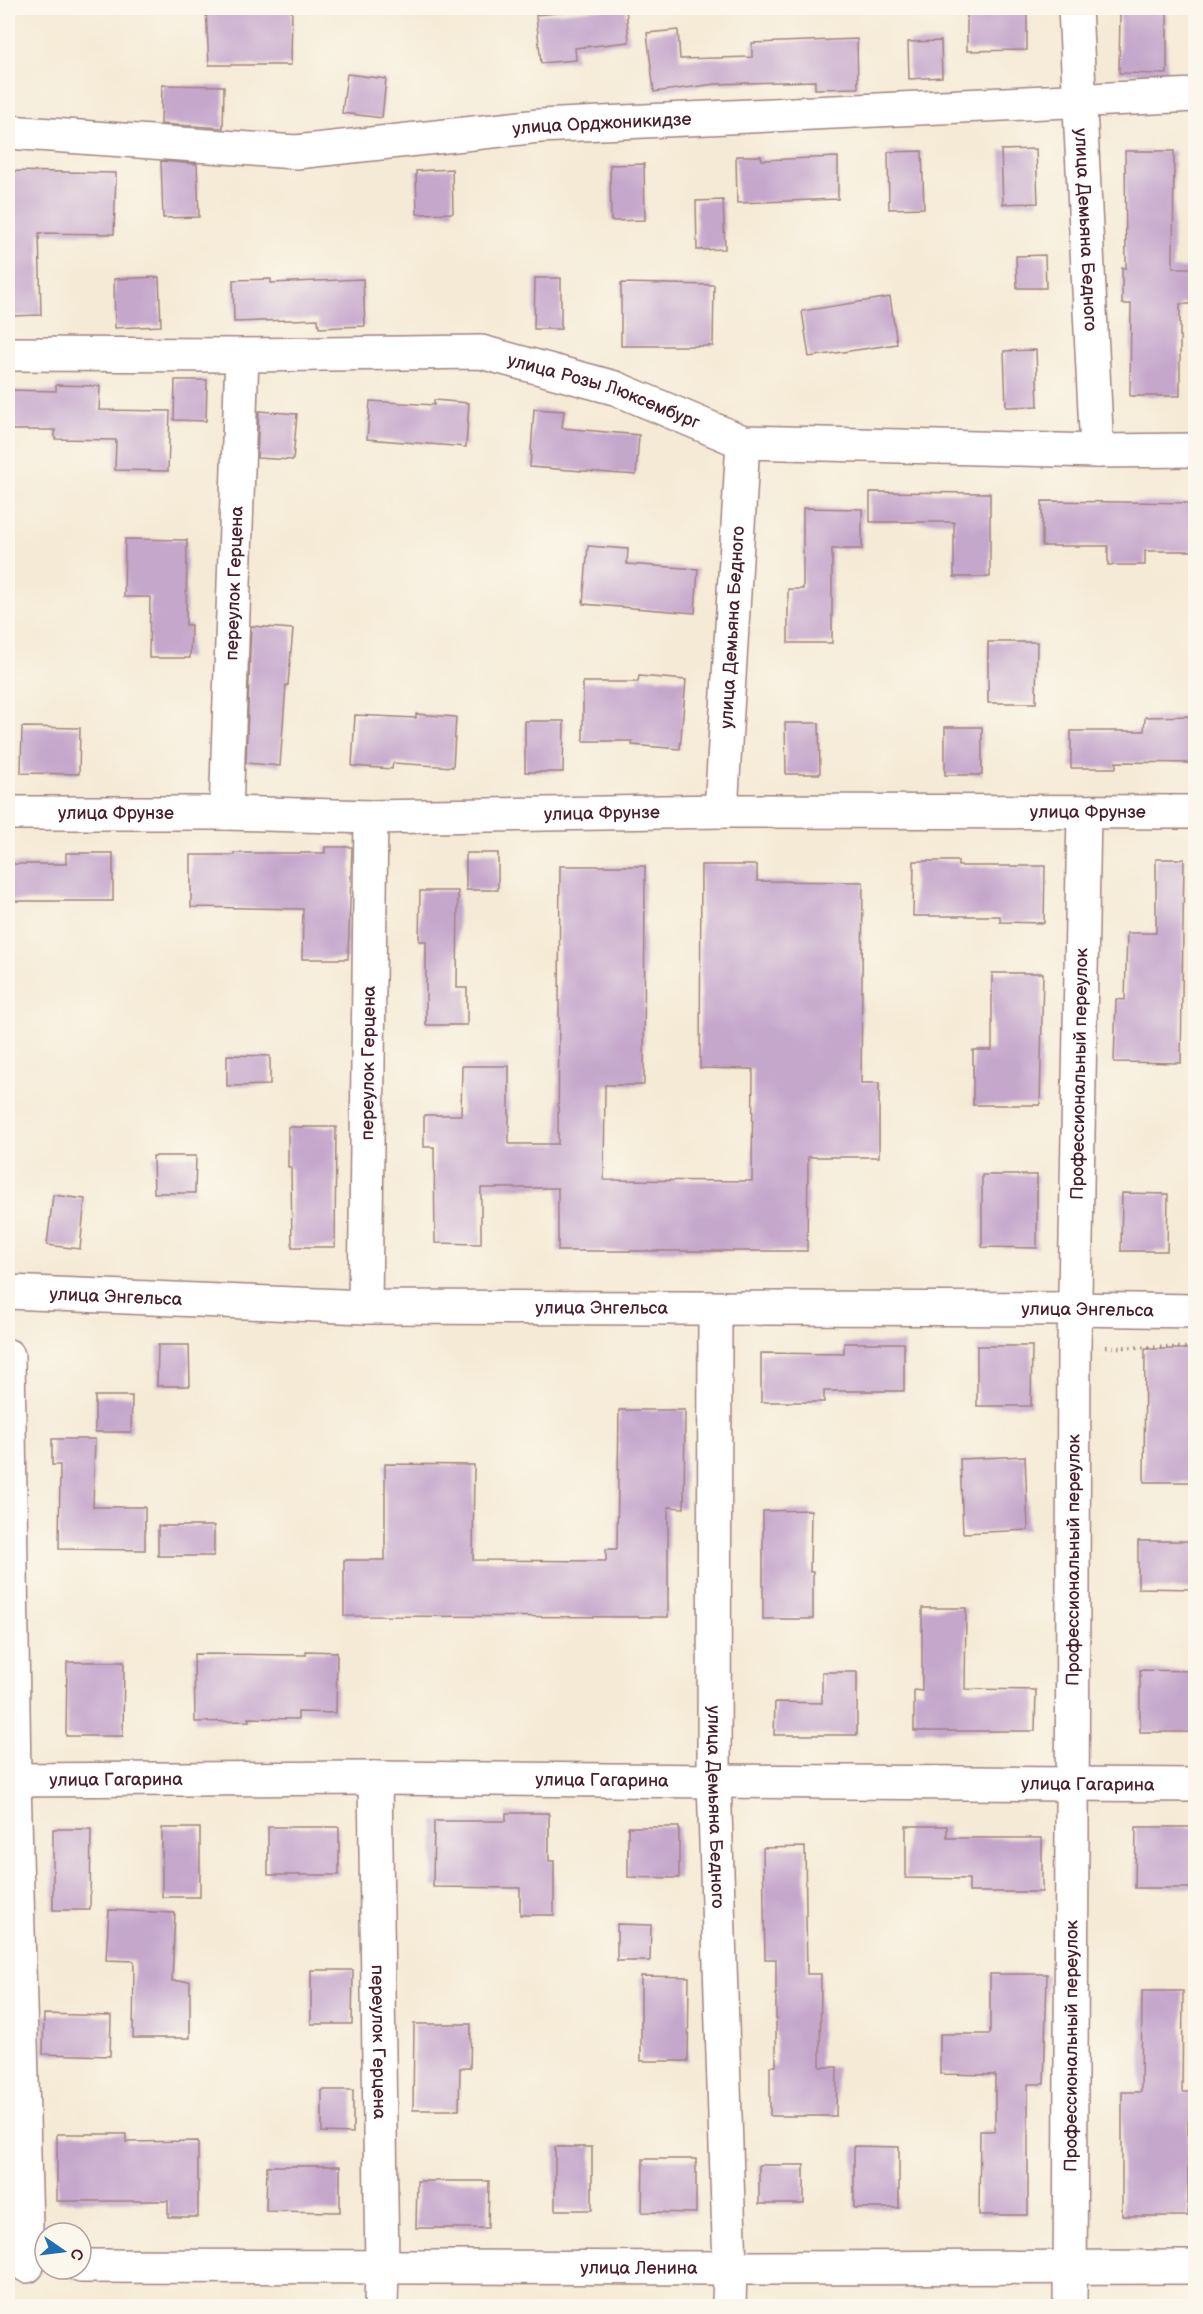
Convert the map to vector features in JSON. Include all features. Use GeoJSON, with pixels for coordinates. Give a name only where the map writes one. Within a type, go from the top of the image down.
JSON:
{"type":"FeatureCollection","features":[{"type":"Feature","properties":{"kind":"street","name":"улица Демьяна Бедного"},"geometry":{"type":"LineString","coordinates":[[1075,8],[1097,450]]}},
{"type":"Feature","properties":{"kind":"street","name":"улица Орджоникидзе"},"geometry":{"type":"LineString","coordinates":[[8,132],[296,152],[539,126],[1196,95]]}},
{"type":"Feature","properties":{"kind":"street","name":"улица Розы Люксембург"},"geometry":{"type":"LineString","coordinates":[[8,354],[242,355],[481,352],[615,388],[742,442],[1196,450]]}},
{"type":"Feature","properties":{"kind":"street","name":"переулок Герцена"},"geometry":{"type":"LineString","coordinates":[[226,813],[242,355]]}},
{"type":"Feature","properties":{"kind":"street","name":"улица Демьяна Бедного"},"geometry":{"type":"LineString","coordinates":[[721,811],[742,442]]}},
{"type":"Feature","properties":{"kind":"street","name":"улица Фрунзе"},"geometry":{"type":"LineString","coordinates":[[8,813],[226,813],[370,817],[721,811],[1196,812]]}},
{"type":"Feature","properties":{"kind":"street","name":"Профессиональный переулок"},"geometry":{"type":"LineString","coordinates":[[1070,2307],[1074,1309],[1084,813]]}},
{"type":"Feature","properties":{"kind":"street","name":"переулок Герцена"},"geometry":{"type":"LineString","coordinates":[[365,1307],[370,817]]}},
{"type":"Feature","properties":{"kind":"street","name":"улица Энгельса"},"geometry":{"type":"LineString","coordinates":[[8,1292],[365,1307],[1196,1311]]}},
{"type":"Feature","properties":{"kind":"street","name":"улица Демьяна Бедного"},"geometry":{"type":"LineString","coordinates":[[715,1309],[714,1781],[730,2268],[729,2307]]}},
{"type":"Feature","properties":{"kind":"street"},"geometry":{"type":"LineString","coordinates":[[8,1356],[11,1780],[26,2265]]}},
{"type":"Feature","properties":{"kind":"street","name":"переулок Герцена"},"geometry":{"type":"LineString","coordinates":[[375,1778],[381,2307]]}},
{"type":"Feature","properties":{"kind":"street","name":"улица Гагарина"},"geometry":{"type":"LineString","coordinates":[[11,1780],[375,1778],[1196,1785]]}},
{"type":"Feature","properties":{"kind":"street","name":"улица Ленина"},"geometry":{"type":"LineString","coordinates":[[93,2266],[1196,2267]]}},
{"type":"Feature","properties":{"kind":"path"},"geometry":{"type":"LineString","coordinates":[[1074,1347],[1196,1348]]}},
{"type":"Feature","properties":{"kind":"building"},"geometry":{"type":"Polygon","coordinates":[[[206,8],[292,8],[291,65],[209,65],[206,8]]]}},
{"type":"Feature","properties":{"kind":"building"},"geometry":{"type":"Polygon","coordinates":[[[626,8],[629,42],[575,48],[576,60],[541,63],[536,15],[626,8]]]}},
{"type":"Feature","properties":{"kind":"building"},"geometry":{"type":"Polygon","coordinates":[[[967,8],[1027,8],[1027,50],[967,51],[967,8]]]}},
{"type":"Feature","properties":{"kind":"building"},"geometry":{"type":"Polygon","coordinates":[[[1120,12],[1167,12],[1167,74],[1119,73],[1120,12]]]}},
{"type":"Feature","properties":{"kind":"building"},"geometry":{"type":"Polygon","coordinates":[[[678,30],[680,59],[752,57],[752,43],[857,39],[858,88],[815,89],[815,81],[716,84],[654,92],[647,33],[678,30]]]}},
{"type":"Feature","properties":{"kind":"building"},"geometry":{"type":"Polygon","coordinates":[[[941,41],[942,77],[909,79],[908,42],[941,41]]]}},
{"type":"Feature","properties":{"kind":"building"},"geometry":{"type":"Polygon","coordinates":[[[347,74],[386,79],[382,118],[342,113],[347,74]]]}},
{"type":"Feature","properties":{"kind":"building"},"geometry":{"type":"Polygon","coordinates":[[[162,85],[224,86],[223,128],[161,124],[162,85]]]}},
{"type":"Feature","properties":{"kind":"building"},"geometry":{"type":"Polygon","coordinates":[[[1036,149],[1038,203],[1003,204],[1001,150],[1036,149]]]}},
{"type":"Feature","properties":{"kind":"building"},"geometry":{"type":"Polygon","coordinates":[[[922,151],[924,208],[889,209],[888,152],[922,151]]]}},
{"type":"Feature","properties":{"kind":"building"},"geometry":{"type":"Polygon","coordinates":[[[1125,151],[1174,151],[1173,268],[1196,268],[1196,304],[1180,304],[1180,396],[1130,396],[1131,304],[1122,304],[1122,268],[1126,268],[1125,151]]]}},
{"type":"Feature","properties":{"kind":"building"},"geometry":{"type":"Polygon","coordinates":[[[736,156],[761,156],[762,160],[838,157],[838,199],[737,203],[736,156]]]}},
{"type":"Feature","properties":{"kind":"building"},"geometry":{"type":"Polygon","coordinates":[[[161,161],[197,164],[199,217],[163,218],[161,161]]]}},
{"type":"Feature","properties":{"kind":"building"},"geometry":{"type":"Polygon","coordinates":[[[644,164],[645,220],[611,221],[610,165],[644,164]]]}},
{"type":"Feature","properties":{"kind":"building"},"geometry":{"type":"Polygon","coordinates":[[[452,169],[453,213],[417,214],[416,171],[452,169]]]}},
{"type":"Feature","properties":{"kind":"building"},"geometry":{"type":"Polygon","coordinates":[[[8,171],[116,173],[114,234],[39,233],[41,315],[11,316],[8,171]]]}},
{"type":"Feature","properties":{"kind":"building"},"geometry":{"type":"Polygon","coordinates":[[[723,200],[725,249],[697,250],[696,201],[723,200]]]}},
{"type":"Feature","properties":{"kind":"building"},"geometry":{"type":"Polygon","coordinates":[[[1045,255],[1046,288],[1017,288],[1016,256],[1045,255]]]}},
{"type":"Feature","properties":{"kind":"building"},"geometry":{"type":"Polygon","coordinates":[[[159,277],[161,326],[115,328],[114,279],[159,277]]]}},
{"type":"Feature","properties":{"kind":"building"},"geometry":{"type":"Polygon","coordinates":[[[535,278],[561,278],[561,329],[534,329],[535,278]]]}},
{"type":"Feature","properties":{"kind":"building"},"geometry":{"type":"Polygon","coordinates":[[[271,279],[271,283],[363,279],[365,326],[319,328],[318,319],[234,322],[233,280],[271,279]]]}},
{"type":"Feature","properties":{"kind":"building"},"geometry":{"type":"Polygon","coordinates":[[[621,283],[714,285],[713,346],[621,346],[621,283]]]}},
{"type":"Feature","properties":{"kind":"building"},"geometry":{"type":"Polygon","coordinates":[[[890,297],[897,344],[809,357],[802,311],[890,297]]]}},
{"type":"Feature","properties":{"kind":"building"},"geometry":{"type":"Polygon","coordinates":[[[1036,350],[1038,406],[1006,407],[1004,351],[1036,350]]]}},
{"type":"Feature","properties":{"kind":"building"},"geometry":{"type":"Polygon","coordinates":[[[175,380],[207,380],[206,421],[174,420],[175,380]]]}},
{"type":"Feature","properties":{"kind":"building"},"geometry":{"type":"Polygon","coordinates":[[[56,385],[100,386],[99,410],[170,411],[168,471],[115,470],[116,440],[55,439],[55,430],[8,430],[8,390],[56,391],[56,385]]]}},
{"type":"Feature","properties":{"kind":"building"},"geometry":{"type":"Polygon","coordinates":[[[434,400],[469,403],[466,447],[367,439],[370,401],[434,405],[434,400]]]}},
{"type":"Feature","properties":{"kind":"building"},"geometry":{"type":"Polygon","coordinates":[[[534,409],[564,411],[562,428],[639,435],[636,475],[530,467],[534,409]]]}},
{"type":"Feature","properties":{"kind":"building"},"geometry":{"type":"Polygon","coordinates":[[[259,411],[297,414],[293,460],[257,458],[259,411]]]}},
{"type":"Feature","properties":{"kind":"building"},"geometry":{"type":"Polygon","coordinates":[[[870,492],[990,493],[990,577],[954,577],[954,522],[870,522],[870,492]]]}},
{"type":"Feature","properties":{"kind":"building"},"geometry":{"type":"Polygon","coordinates":[[[1042,501],[1196,503],[1196,551],[1145,551],[1145,565],[1108,565],[1108,546],[1042,546],[1042,501]]]}},
{"type":"Feature","properties":{"kind":"building"},"geometry":{"type":"Polygon","coordinates":[[[803,508],[862,509],[862,549],[832,549],[832,643],[788,643],[788,589],[803,589],[803,508]]]}},
{"type":"Feature","properties":{"kind":"building"},"geometry":{"type":"Polygon","coordinates":[[[125,539],[187,540],[186,625],[191,625],[190,658],[149,658],[150,597],[124,597],[125,539]]]}},
{"type":"Feature","properties":{"kind":"building"},"geometry":{"type":"Polygon","coordinates":[[[588,546],[628,549],[627,564],[698,569],[695,613],[583,604],[588,546]]]}},
{"type":"Feature","properties":{"kind":"building"},"geometry":{"type":"Polygon","coordinates":[[[251,626],[293,629],[280,766],[246,763],[251,626]]]}},
{"type":"Feature","properties":{"kind":"building"},"geometry":{"type":"Polygon","coordinates":[[[988,642],[1037,642],[1036,703],[988,703],[988,642]]]}},
{"type":"Feature","properties":{"kind":"building"},"geometry":{"type":"Polygon","coordinates":[[[639,676],[686,680],[680,749],[632,745],[633,741],[583,741],[583,682],[638,682],[639,676]]]}},
{"type":"Feature","properties":{"kind":"building"},"geometry":{"type":"Polygon","coordinates":[[[416,714],[456,717],[453,767],[393,763],[392,769],[352,766],[355,715],[416,718],[416,714]]]}},
{"type":"Feature","properties":{"kind":"building"},"geometry":{"type":"Polygon","coordinates":[[[1195,716],[1195,763],[1116,762],[1116,768],[1071,768],[1071,731],[1144,731],[1145,717],[1195,716]]]}},
{"type":"Feature","properties":{"kind":"building"},"geometry":{"type":"Polygon","coordinates":[[[525,721],[564,721],[563,772],[525,772],[525,721]]]}},
{"type":"Feature","properties":{"kind":"building"},"geometry":{"type":"Polygon","coordinates":[[[785,723],[819,723],[820,774],[786,774],[785,723]]]}},
{"type":"Feature","properties":{"kind":"building"},"geometry":{"type":"Polygon","coordinates":[[[22,727],[80,728],[79,774],[21,773],[22,727]]]}},
{"type":"Feature","properties":{"kind":"building"},"geometry":{"type":"Polygon","coordinates":[[[945,727],[982,727],[982,775],[945,775],[945,727]]]}},
{"type":"Feature","properties":{"kind":"building"},"geometry":{"type":"Polygon","coordinates":[[[325,847],[352,847],[348,959],[302,959],[303,909],[191,907],[191,855],[325,853],[325,847]]]}},
{"type":"Feature","properties":{"kind":"building"},"geometry":{"type":"Polygon","coordinates":[[[66,853],[113,853],[113,901],[8,901],[8,864],[66,864],[66,853]]]}},
{"type":"Feature","properties":{"kind":"building"},"geometry":{"type":"Polygon","coordinates":[[[466,853],[498,853],[498,890],[466,890],[466,853]]]}},
{"type":"Feature","properties":{"kind":"building"},"geometry":{"type":"Polygon","coordinates":[[[1156,859],[1184,859],[1181,1063],[1114,1062],[1116,999],[1125,1000],[1127,933],[1156,933],[1156,859]]]}},
{"type":"Feature","properties":{"kind":"building"},"geometry":{"type":"Polygon","coordinates":[[[914,861],[958,861],[958,866],[1045,866],[1044,923],[1000,922],[1000,916],[913,916],[914,861]]]}},
{"type":"Feature","properties":{"kind":"building"},"geometry":{"type":"Polygon","coordinates":[[[701,865],[757,865],[757,881],[863,882],[861,1083],[879,1083],[879,1157],[808,1157],[807,1251],[558,1251],[558,1188],[481,1188],[481,1244],[435,1243],[434,1147],[424,1147],[424,1115],[461,1115],[462,1066],[509,1066],[509,1144],[558,1144],[560,866],[645,866],[644,1085],[605,1085],[604,1180],[752,1181],[753,1069],[700,1068],[701,865]]]}},
{"type":"Feature","properties":{"kind":"building"},"geometry":{"type":"Polygon","coordinates":[[[420,891],[458,891],[457,988],[467,988],[467,1025],[426,1025],[426,941],[419,941],[420,891]]]}},
{"type":"Feature","properties":{"kind":"building"},"geometry":{"type":"Polygon","coordinates":[[[992,973],[1043,973],[1040,1105],[973,1105],[973,1050],[992,1050],[992,973]]]}},
{"type":"Feature","properties":{"kind":"building"},"geometry":{"type":"Polygon","coordinates":[[[227,1055],[270,1056],[270,1085],[227,1086],[227,1055]]]}},
{"type":"Feature","properties":{"kind":"building"},"geometry":{"type":"Polygon","coordinates":[[[288,1127],[336,1127],[335,1247],[292,1247],[288,1127]]]}},
{"type":"Feature","properties":{"kind":"building"},"geometry":{"type":"Polygon","coordinates":[[[153,1156],[196,1156],[195,1193],[154,1193],[153,1156]]]}},
{"type":"Feature","properties":{"kind":"building"},"geometry":{"type":"Polygon","coordinates":[[[982,1175],[1037,1175],[1037,1248],[982,1247],[982,1175]]]}},
{"type":"Feature","properties":{"kind":"building"},"geometry":{"type":"Polygon","coordinates":[[[1122,1193],[1168,1194],[1167,1251],[1121,1251],[1122,1193]]]}},
{"type":"Feature","properties":{"kind":"building"},"geometry":{"type":"Polygon","coordinates":[[[53,1195],[85,1199],[80,1249],[47,1245],[53,1195]]]}},
{"type":"Feature","properties":{"kind":"building"},"geometry":{"type":"Polygon","coordinates":[[[844,1343],[904,1343],[904,1391],[824,1391],[824,1402],[761,1402],[761,1353],[844,1354],[844,1343]]]}},
{"type":"Feature","properties":{"kind":"building"},"geometry":{"type":"Polygon","coordinates":[[[158,1345],[189,1345],[190,1386],[157,1386],[158,1345]]]}},
{"type":"Feature","properties":{"kind":"building"},"geometry":{"type":"Polygon","coordinates":[[[977,1346],[1032,1346],[1031,1406],[977,1406],[977,1346]]]}},
{"type":"Feature","properties":{"kind":"building"},"geometry":{"type":"Polygon","coordinates":[[[1145,1349],[1196,1349],[1196,1482],[1144,1482],[1145,1349]]]}},
{"type":"Feature","properties":{"kind":"building"},"geometry":{"type":"Polygon","coordinates":[[[95,1396],[132,1396],[131,1432],[95,1432],[95,1396]]]}},
{"type":"Feature","properties":{"kind":"building"},"geometry":{"type":"Polygon","coordinates":[[[619,1410],[685,1410],[684,1508],[668,1507],[668,1617],[344,1616],[344,1560],[385,1560],[385,1464],[474,1465],[473,1560],[606,1561],[606,1549],[617,1549],[619,1410]]]}},
{"type":"Feature","properties":{"kind":"building"},"geometry":{"type":"Polygon","coordinates":[[[52,1439],[95,1439],[93,1507],[145,1507],[145,1550],[59,1549],[60,1465],[52,1465],[52,1439]]]}},
{"type":"Feature","properties":{"kind":"building"},"geometry":{"type":"Polygon","coordinates":[[[1025,1456],[1028,1530],[963,1533],[960,1459],[1025,1456]]]}},
{"type":"Feature","properties":{"kind":"building"},"geometry":{"type":"Polygon","coordinates":[[[811,1510],[810,1572],[813,1572],[813,1619],[763,1619],[763,1511],[811,1510]]]}},
{"type":"Feature","properties":{"kind":"building"},"geometry":{"type":"Polygon","coordinates":[[[158,1526],[214,1526],[214,1556],[158,1556],[158,1526]]]}},
{"type":"Feature","properties":{"kind":"building"},"geometry":{"type":"Polygon","coordinates":[[[1138,1541],[1196,1541],[1196,1589],[1138,1588],[1138,1541]]]}},
{"type":"Feature","properties":{"kind":"building"},"geometry":{"type":"Polygon","coordinates":[[[922,1608],[966,1608],[965,1689],[1036,1690],[1035,1731],[914,1731],[914,1690],[922,1691],[922,1608]]]}},
{"type":"Feature","properties":{"kind":"building"},"geometry":{"type":"Polygon","coordinates":[[[306,1651],[337,1652],[336,1713],[298,1712],[298,1719],[248,1718],[249,1721],[195,1722],[194,1654],[306,1655],[306,1651]]]}},
{"type":"Feature","properties":{"kind":"building"},"geometry":{"type":"Polygon","coordinates":[[[67,1662],[124,1662],[123,1736],[66,1736],[67,1662]]]}},
{"type":"Feature","properties":{"kind":"building"},"geometry":{"type":"Polygon","coordinates":[[[1140,1670],[1196,1671],[1196,1732],[1140,1732],[1140,1670]]]}},
{"type":"Feature","properties":{"kind":"building"},"geometry":{"type":"Polygon","coordinates":[[[822,1672],[857,1672],[857,1735],[774,1735],[775,1702],[822,1703],[822,1672]]]}},
{"type":"Feature","properties":{"kind":"building"},"geometry":{"type":"Polygon","coordinates":[[[506,1813],[549,1813],[549,1861],[554,1861],[554,1915],[520,1915],[520,1888],[433,1887],[434,1821],[506,1821],[506,1813]]]}},
{"type":"Feature","properties":{"kind":"building"},"geometry":{"type":"Polygon","coordinates":[[[906,1826],[947,1826],[947,1838],[1042,1838],[1042,1892],[969,1892],[969,1879],[906,1878],[906,1826]]]}},
{"type":"Feature","properties":{"kind":"building"},"geometry":{"type":"Polygon","coordinates":[[[268,1827],[339,1827],[339,1875],[268,1875],[268,1827]]]}},
{"type":"Feature","properties":{"kind":"building"},"geometry":{"type":"Polygon","coordinates":[[[628,1827],[679,1827],[679,1878],[628,1877],[628,1827]]]}},
{"type":"Feature","properties":{"kind":"building"},"geometry":{"type":"Polygon","coordinates":[[[1136,1827],[1196,1827],[1196,1888],[1135,1888],[1136,1827]]]}},
{"type":"Feature","properties":{"kind":"building"},"geometry":{"type":"Polygon","coordinates":[[[162,1828],[200,1828],[200,1897],[162,1897],[162,1828]]]}},
{"type":"Feature","properties":{"kind":"building"},"geometry":{"type":"Polygon","coordinates":[[[53,1829],[91,1829],[90,1910],[53,1910],[53,1829]]]}},
{"type":"Feature","properties":{"kind":"building"},"geometry":{"type":"Polygon","coordinates":[[[805,1847],[807,1974],[821,1974],[820,2067],[837,2067],[836,2116],[770,2116],[770,2066],[776,2066],[776,1959],[765,1959],[763,1848],[805,1847]]]}},
{"type":"Feature","properties":{"kind":"building"},"geometry":{"type":"Polygon","coordinates":[[[109,1910],[175,1913],[172,1981],[190,1981],[190,2038],[133,2038],[134,1961],[106,1960],[109,1910]]]}},
{"type":"Feature","properties":{"kind":"building"},"geometry":{"type":"Polygon","coordinates":[[[617,1924],[651,1925],[650,1961],[617,1961],[617,1924]]]}},
{"type":"Feature","properties":{"kind":"building"},"geometry":{"type":"Polygon","coordinates":[[[311,1970],[353,1970],[352,2024],[311,2024],[311,1970]]]}},
{"type":"Feature","properties":{"kind":"building"},"geometry":{"type":"Polygon","coordinates":[[[990,1974],[1047,1974],[1044,2084],[1028,2084],[1028,2215],[979,2215],[980,2131],[995,2131],[995,2075],[940,2074],[940,2034],[990,2034],[990,1974]]]}},
{"type":"Feature","properties":{"kind":"building"},"geometry":{"type":"Polygon","coordinates":[[[641,1976],[689,1977],[688,2061],[641,2061],[641,1976]]]}},
{"type":"Feature","properties":{"kind":"building"},"geometry":{"type":"Polygon","coordinates":[[[1142,1991],[1183,1991],[1182,2092],[1196,2092],[1196,2122],[1188,2122],[1188,2216],[1122,2216],[1122,2092],[1141,2092],[1142,1991]]]}},
{"type":"Feature","properties":{"kind":"building"},"geometry":{"type":"Polygon","coordinates":[[[44,2014],[111,2016],[110,2056],[43,2054],[44,2014]]]}},
{"type":"Feature","properties":{"kind":"building"},"geometry":{"type":"Polygon","coordinates":[[[414,2024],[471,2024],[470,2068],[460,2068],[459,2110],[413,2110],[414,2024]]]}},
{"type":"Feature","properties":{"kind":"building"},"geometry":{"type":"Polygon","coordinates":[[[322,2090],[353,2090],[353,2133],[322,2132],[322,2090]]]}},
{"type":"Feature","properties":{"kind":"building"},"geometry":{"type":"Polygon","coordinates":[[[57,2134],[126,2134],[126,2142],[198,2141],[198,2217],[168,2217],[168,2201],[57,2201],[57,2134]]]}},
{"type":"Feature","properties":{"kind":"building"},"geometry":{"type":"Polygon","coordinates":[[[854,2146],[899,2147],[899,2208],[854,2208],[854,2146]]]}},
{"type":"Feature","properties":{"kind":"building"},"geometry":{"type":"Polygon","coordinates":[[[555,2147],[592,2147],[592,2210],[555,2210],[555,2147]]]}},
{"type":"Feature","properties":{"kind":"building"},"geometry":{"type":"Polygon","coordinates":[[[643,2159],[696,2159],[696,2213],[642,2212],[643,2159]]]}},
{"type":"Feature","properties":{"kind":"building"},"geometry":{"type":"Polygon","coordinates":[[[759,2165],[804,2165],[804,2204],[759,2204],[759,2165]]]}},
{"type":"Feature","properties":{"kind":"building"},"geometry":{"type":"Polygon","coordinates":[[[267,2166],[340,2166],[340,2212],[266,2211],[267,2166]]]}},
{"type":"Feature","properties":{"kind":"building"},"geometry":{"type":"Polygon","coordinates":[[[417,2181],[489,2181],[488,2228],[416,2228],[417,2181]]]}}]}
